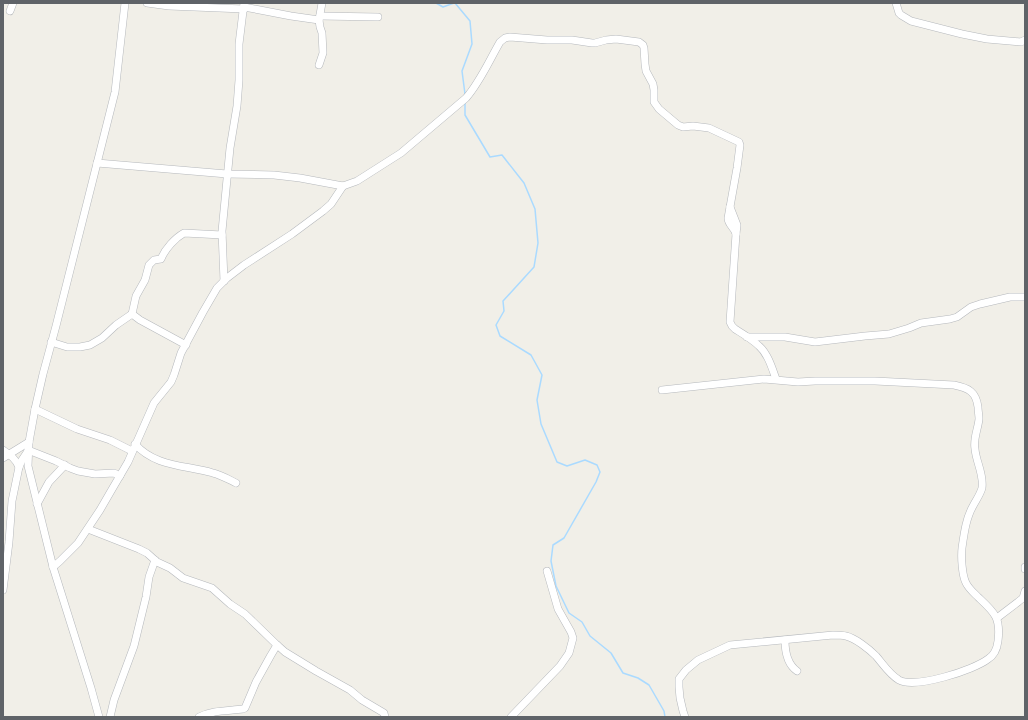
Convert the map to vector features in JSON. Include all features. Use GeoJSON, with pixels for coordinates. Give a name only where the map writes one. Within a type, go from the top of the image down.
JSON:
{"type":"FeatureCollection","features":[{"type":"Feature","properties":{"kind":"street"},"geometry":{"type":"LineString","coordinates":[[10,11],[13,3]]}},
{"type":"Feature","properties":{"kind":"street"},"geometry":{"type":"LineString","coordinates":[[98,717],[53,567],[28,466],[28,448],[42,374],[115,92],[125,3]]}},
{"type":"Feature","properties":{"kind":"street"},"geometry":{"type":"LineString","coordinates":[[147,3],[169,6],[244,6],[291,16],[320,18],[378,17]]}},
{"type":"Feature","properties":{"kind":"street"},"geometry":{"type":"LineString","coordinates":[[319,65],[323,53],[322,33],[320,27],[322,3]]}},
{"type":"Feature","properties":{"kind":"street"},"geometry":{"type":"LineString","coordinates":[[896,3],[900,16],[926,25],[987,39],[1021,42],[1025,40]]}},
{"type":"Feature","properties":{"kind":"street"},"geometry":{"type":"LineString","coordinates":[[224,281],[222,235],[227,174],[240,80],[239,44],[244,6]]}},
{"type":"Feature","properties":{"kind":"street"},"geometry":{"type":"LineString","coordinates":[[97,163],[227,174],[300,178],[343,186],[357,181],[401,153],[466,98],[474,89],[500,42],[505,38],[518,37],[547,40],[572,40],[592,43],[616,39],[639,42],[644,48],[646,71],[653,84],[654,102],[659,109],[678,125],[683,127],[693,126],[709,128],[739,142],[740,144],[728,221],[736,232],[730,322],[735,329],[760,347],[765,353],[776,379]]}},
{"type":"Feature","properties":{"kind":"street"},"geometry":{"type":"LineString","coordinates":[[53,567],[60,562],[78,543],[120,476],[128,462],[154,403],[171,382],[181,353],[216,288],[244,265],[292,234],[323,211],[343,186]]}},
{"type":"Feature","properties":{"kind":"street"},"geometry":{"type":"LineString","coordinates":[[51,342],[67,346],[80,347],[90,345],[102,338],[116,325],[132,314],[136,296],[146,280],[150,263],[161,258],[165,250],[181,235],[184,233],[222,235]]}},
{"type":"Feature","properties":{"kind":"street"},"geometry":{"type":"LineString","coordinates":[[747,337],[785,337],[815,342],[889,334],[921,323],[957,317],[971,307],[980,304],[1010,297],[1025,297]]}},
{"type":"Feature","properties":{"kind":"street"},"geometry":{"type":"LineString","coordinates":[[132,314],[140,320],[186,345]]}},
{"type":"Feature","properties":{"kind":"street"},"geometry":{"type":"LineString","coordinates":[[662,390],[764,379],[798,382],[882,381],[954,384],[963,386],[970,390],[976,399],[979,418],[974,441],[974,449],[982,476],[982,487],[979,498],[972,507],[967,525],[962,550],[963,571],[966,583],[993,612],[996,618],[998,632],[997,646],[995,652],[989,659],[955,674],[912,683],[904,682],[899,679],[859,643],[846,636],[833,635],[730,645],[692,665],[679,679],[680,698],[685,717]]}},
{"type":"Feature","properties":{"kind":"street"},"geometry":{"type":"LineString","coordinates":[[35,409],[77,429],[140,449],[151,457],[182,466],[212,472],[236,483]]}},
{"type":"Feature","properties":{"kind":"street"},"geometry":{"type":"LineString","coordinates":[[3,590],[12,501],[19,467],[28,448]]}},
{"type":"Feature","properties":{"kind":"street"},"geometry":{"type":"LineString","coordinates":[[5,454],[28,448],[78,471],[95,474],[114,473],[120,476]]}},
{"type":"Feature","properties":{"kind":"street"},"geometry":{"type":"LineString","coordinates":[[5,454],[17,462],[19,467]]}},
{"type":"Feature","properties":{"kind":"street"},"geometry":{"type":"LineString","coordinates":[[37,504],[49,482],[66,465]]}},
{"type":"Feature","properties":{"kind":"street"},"geometry":{"type":"LineString","coordinates":[[88,529],[139,549],[183,578],[212,588],[226,601],[245,614],[285,652],[350,690],[362,700],[384,713],[385,717]]}},
{"type":"Feature","properties":{"kind":"street"},"geometry":{"type":"LineString","coordinates":[[110,717],[114,700],[134,646],[155,560]]}},
{"type":"Feature","properties":{"kind":"street"},"geometry":{"type":"LineString","coordinates":[[511,717],[560,666],[569,653],[571,647],[573,638],[558,609],[547,571]]}},
{"type":"Feature","properties":{"kind":"street"},"geometry":{"type":"LineString","coordinates":[[996,618],[1023,598],[1025,591]]}},
{"type":"Feature","properties":{"kind":"street"},"geometry":{"type":"LineString","coordinates":[[785,640],[786,653],[790,664],[797,671]]}},
{"type":"Feature","properties":{"kind":"street"},"geometry":{"type":"LineString","coordinates":[[199,717],[218,711],[245,708],[256,682],[277,645]]}},
{"type":"Feature","properties":{"kind":"street"},"geometry":{"type":"LineString","coordinates":[[235,717],[239,709]]}},
{"type":"Feature","properties":{"kind":"waterway"},"geometry":{"type":"LineString","coordinates":[[436,3],[443,7],[454,3]]}},
{"type":"Feature","properties":{"kind":"waterway"},"geometry":{"type":"LineString","coordinates":[[455,3],[470,21],[472,44],[462,71],[465,94]]}},
{"type":"Feature","properties":{"kind":"waterway"},"geometry":{"type":"LineString","coordinates":[[465,102],[465,115],[490,157],[502,155],[524,183],[535,209],[538,243],[534,267],[503,301],[504,311],[496,325],[500,336],[531,355],[542,375],[537,400],[541,424],[557,462],[567,466],[585,460],[597,465],[600,472],[596,482],[564,538],[553,545],[551,561],[556,586],[569,613],[582,622],[590,636],[611,653],[623,673],[638,678],[649,685],[664,711],[665,717]]}}]}
